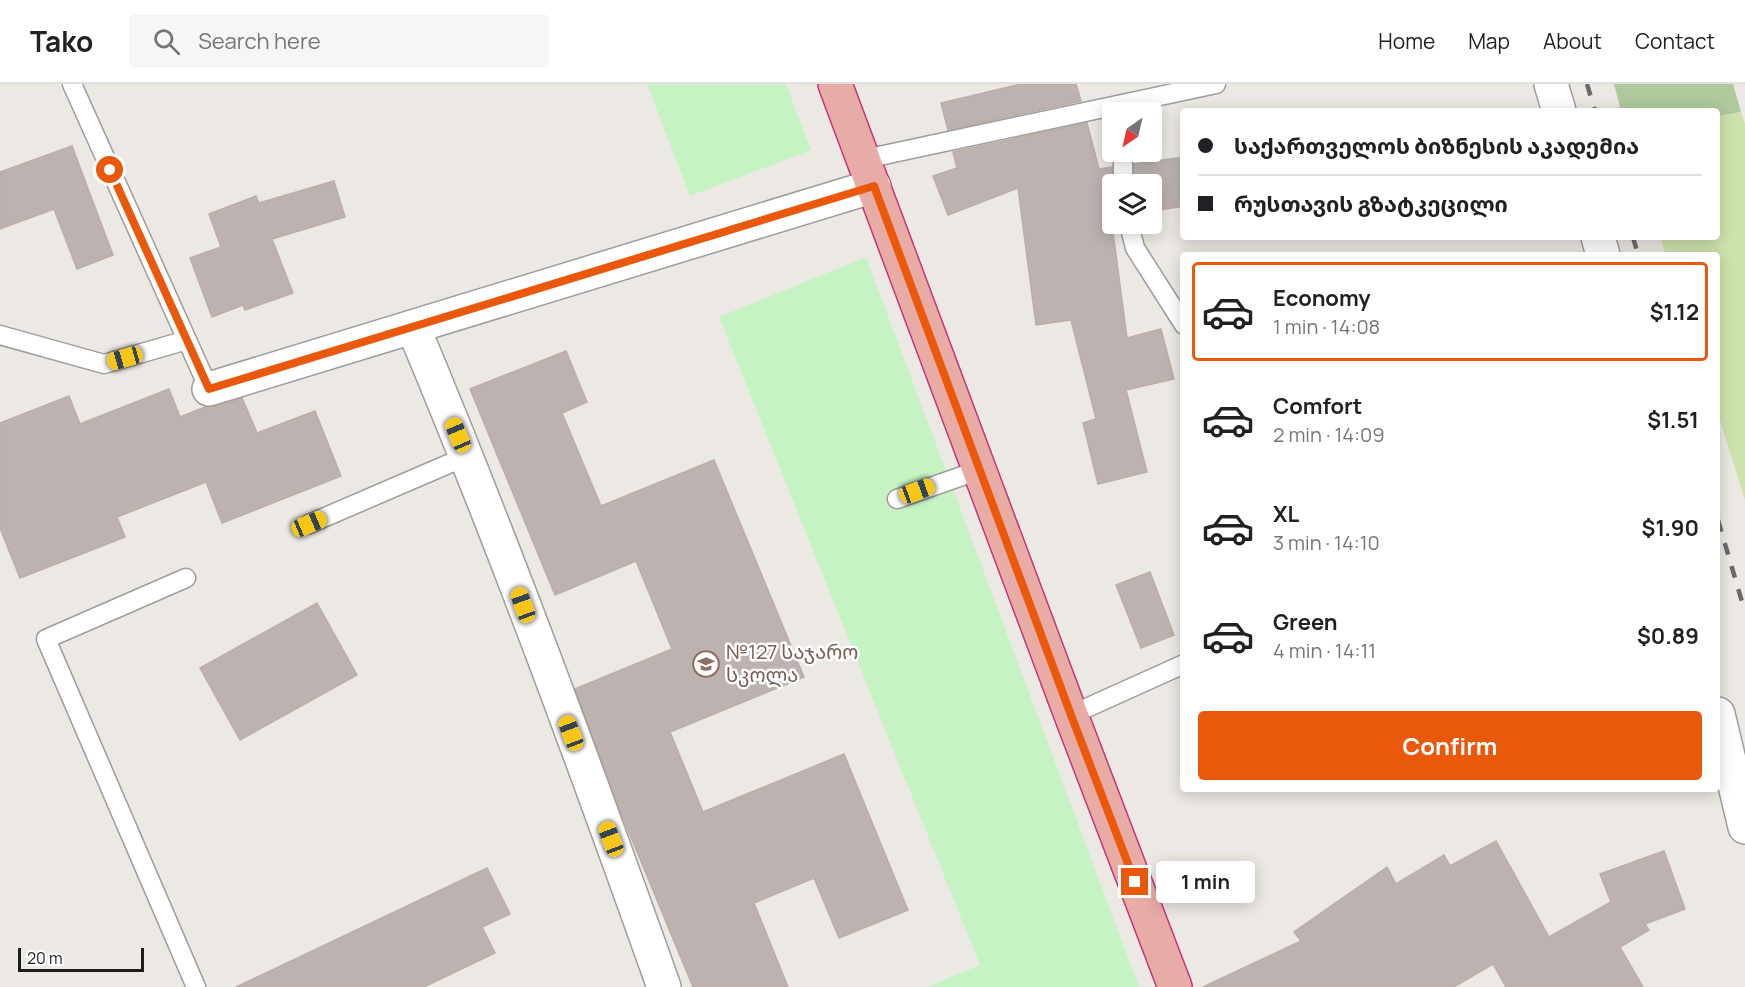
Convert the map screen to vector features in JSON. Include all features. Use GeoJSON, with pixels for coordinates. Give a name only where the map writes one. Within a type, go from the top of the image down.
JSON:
{"type":"FeatureCollection","features":[{"type":"Feature","properties":{"kind":"highway"},"geometry":{"type":"LineString","coordinates":[[836,84],[1175,987]]}},
{"type":"Feature","properties":{"kind":"street"},"geometry":{"type":"LineString","coordinates":[[1551,84],[1558,108]]}},
{"type":"Feature","properties":{"kind":"street"},"geometry":{"type":"LineString","coordinates":[[209,389],[413,327],[869,173]]}},
{"type":"Feature","properties":{"kind":"street"},"geometry":{"type":"LineString","coordinates":[[413,327],[467,456],[619,860],[664,987]]}},
{"type":"Feature","properties":{"kind":"street"},"geometry":{"type":"LineString","coordinates":[[1720,722],[1745,827]]}},
{"type":"Feature","properties":{"kind":"lane"},"geometry":{"type":"LineString","coordinates":[[72,84],[209,389]]}},
{"type":"Feature","properties":{"kind":"lane"},"geometry":{"type":"LineString","coordinates":[[1146,102],[1216,84]]}},
{"type":"Feature","properties":{"kind":"lane"},"geometry":{"type":"LineString","coordinates":[[869,173],[1102,113]]}},
{"type":"Feature","properties":{"kind":"lane"},"geometry":{"type":"LineString","coordinates":[[1132,234],[1135,248],[1180,319]]}},
{"type":"Feature","properties":{"kind":"lane"},"geometry":{"type":"LineString","coordinates":[[0,335],[105,364],[187,340]]}},
{"type":"Feature","properties":{"kind":"lane"},"geometry":{"type":"LineString","coordinates":[[309,524],[467,456]]}},
{"type":"Feature","properties":{"kind":"lane"},"geometry":{"type":"LineString","coordinates":[[897,499],[979,470]]}},
{"type":"Feature","properties":{"kind":"lane"},"geometry":{"type":"LineString","coordinates":[[186,578],[46,639],[196,987]]}},
{"type":"Feature","properties":{"kind":"lane"},"geometry":{"type":"LineString","coordinates":[[1071,715],[1180,666]]}},
{"type":"Feature","properties":{"kind":"green space"},"geometry":{"type":"Polygon","coordinates":[[[647,84],[786,84],[811,150],[690,196],[647,84]]]}},
{"type":"Feature","properties":{"kind":"green space"},"geometry":{"type":"Polygon","coordinates":[[[1614,84],[1733,84],[1741,112],[1720,116],[1720,108],[1620,108],[1614,84]]]}},
{"type":"Feature","properties":{"kind":"green space"},"geometry":{"type":"Polygon","coordinates":[[[1741,112],[1745,124],[1745,500],[1720,420],[1720,252],[1665,252],[1661,240],[1720,240],[1720,116],[1741,112]]]}},
{"type":"Feature","properties":{"kind":"green space"},"geometry":{"type":"Polygon","coordinates":[[[866,257],[1139,987],[927,987],[980,965],[719,317],[866,257]]]}},
{"type":"Feature","properties":{"kind":"building"},"geometry":{"type":"Polygon","coordinates":[[[1021,84],[1076,84],[1081,101],[948,130],[941,103],[1021,84]]]}},
{"type":"Feature","properties":{"kind":"building"},"geometry":{"type":"Polygon","coordinates":[[[1087,123],[1099,169],[1112,167],[1112,174],[1102,174],[1102,234],[1113,234],[1127,338],[1161,329],[1174,379],[1126,390],[1147,472],[1098,484],[1083,423],[1096,419],[1071,320],[1036,325],[1018,188],[948,215],[933,176],[957,168],[953,152],[1087,123]]]}},
{"type":"Feature","properties":{"kind":"building"},"geometry":{"type":"Polygon","coordinates":[[[72,146],[113,255],[77,269],[54,209],[0,229],[0,172],[72,146]]]}},
{"type":"Feature","properties":{"kind":"building"},"geometry":{"type":"Polygon","coordinates":[[[1180,158],[1180,207],[1162,209],[1162,174],[1134,174],[1134,164],[1162,162],[1162,160],[1180,158]]]}},
{"type":"Feature","properties":{"kind":"building"},"geometry":{"type":"Polygon","coordinates":[[[334,181],[345,217],[272,239],[293,293],[245,310],[243,305],[212,317],[190,258],[221,247],[209,214],[256,196],[259,203],[334,181]]]}},
{"type":"Feature","properties":{"kind":"building"},"geometry":{"type":"Polygon","coordinates":[[[566,351],[587,402],[562,413],[601,506],[714,460],[804,677],[670,732],[703,812],[844,754],[908,910],[839,938],[814,878],[754,903],[788,987],[693,987],[623,818],[575,689],[672,649],[636,561],[555,595],[470,389],[566,351]]]}},
{"type":"Feature","properties":{"kind":"building"},"geometry":{"type":"Polygon","coordinates":[[[169,389],[180,417],[205,407],[214,407],[242,398],[257,433],[315,411],[341,476],[222,523],[206,482],[117,517],[125,537],[20,578],[0,528],[0,423],[69,396],[80,424],[169,389]]]}},
{"type":"Feature","properties":{"kind":"building"},"geometry":{"type":"Polygon","coordinates":[[[1150,572],[1174,635],[1141,648],[1116,585],[1150,572]]]}},
{"type":"Feature","properties":{"kind":"building"},"geometry":{"type":"Polygon","coordinates":[[[317,603],[357,675],[240,740],[200,668],[317,603]]]}},
{"type":"Feature","properties":{"kind":"building"},"geometry":{"type":"Polygon","coordinates":[[[1496,841],[1549,937],[1611,902],[1600,874],[1664,851],[1685,909],[1645,924],[1649,930],[1620,947],[1643,987],[1506,987],[1493,964],[1454,987],[1203,987],[1301,941],[1294,932],[1387,867],[1396,884],[1444,855],[1450,866],[1496,841]]]}},
{"type":"Feature","properties":{"kind":"building"},"geometry":{"type":"Polygon","coordinates":[[[487,868],[510,914],[482,927],[495,953],[424,987],[236,987],[487,868]]]}},
{"type":"Feature","properties":{"kind":"railway"},"geometry":{"type":"LineString","coordinates":[[1587,84],[1594,108]]}},
{"type":"Feature","properties":{"kind":"railway"},"geometry":{"type":"LineString","coordinates":[[1634,240],[1637,252]]}},
{"type":"Feature","properties":{"kind":"railway"},"geometry":{"type":"LineString","coordinates":[[1720,527],[1745,612]]}},
{"type":"Feature","properties":{"kind":"place","name":"№127 საჯარო სკოლა"},"geometry":{"type":"Point","coordinates":[706,664]}},
{"type":"Feature","properties":{"kind":"route"},"geometry":{"type":"LineString","coordinates":[[110,170],[209,389],[874,186],[1135,882]]}}]}
